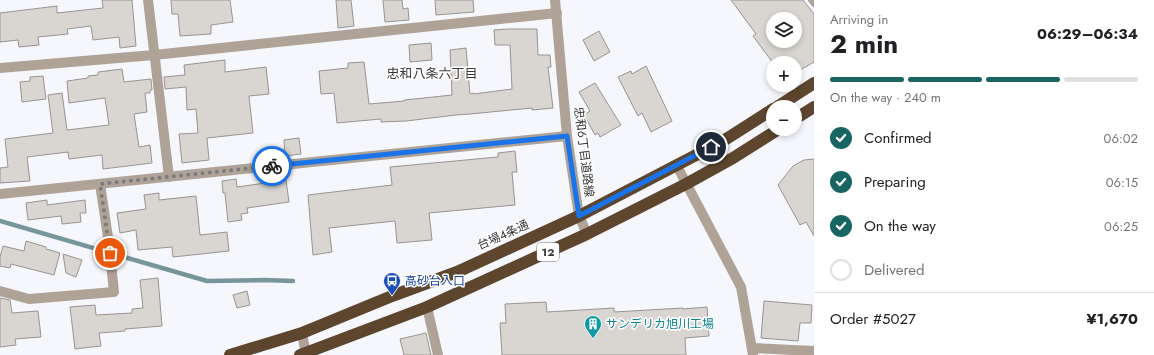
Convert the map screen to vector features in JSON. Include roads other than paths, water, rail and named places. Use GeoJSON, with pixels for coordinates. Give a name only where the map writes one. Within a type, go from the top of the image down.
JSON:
{"type":"FeatureCollection","features":[{"type":"Feature","properties":{"kind":"highway"},"geometry":{"type":"LineString","coordinates":[[788,100],[814,83]]}},
{"type":"Feature","properties":{"kind":"highway"},"geometry":{"type":"LineString","coordinates":[[802,115],[814,107]]}},
{"type":"Feature","properties":{"kind":"highway","name":"台場4条通"},"geometry":{"type":"LineString","coordinates":[[230,355],[302,333],[392,296],[457,272],[579,216],[677,166],[722,141],[766,113]]}},
{"type":"Feature","properties":{"kind":"highway","name":"12"},"geometry":{"type":"LineString","coordinates":[[304,354],[427,307],[587,234],[686,184],[733,158],[768,136]]}},
{"type":"Feature","properties":{"kind":"street"},"geometry":{"type":"LineString","coordinates":[[148,0],[168,177]]}},
{"type":"Feature","properties":{"kind":"street","name":"忠和6丁目道路線"},"geometry":{"type":"LineString","coordinates":[[556,0],[567,136],[579,216],[587,234]]}},
{"type":"Feature","properties":{"kind":"street"},"geometry":{"type":"LineString","coordinates":[[0,68],[154,55],[557,13]]}},
{"type":"Feature","properties":{"kind":"street"},"geometry":{"type":"LineString","coordinates":[[0,194],[567,136]]}},
{"type":"Feature","properties":{"kind":"street"},"geometry":{"type":"LineString","coordinates":[[677,166],[741,287],[752,352],[814,351]]}},
{"type":"Feature","properties":{"kind":"street"},"geometry":{"type":"LineString","coordinates":[[0,291],[29,299],[114,292],[109,244],[100,184]]}},
{"type":"Feature","properties":{"kind":"street"},"geometry":{"type":"LineString","coordinates":[[427,307],[438,355]]}},
{"type":"Feature","properties":{"kind":"street"},"geometry":{"type":"LineString","coordinates":[[302,333],[304,354]]}},
{"type":"Feature","properties":{"kind":"lane"},"geometry":{"type":"LineString","coordinates":[[811,0],[814,4]]}},
{"type":"Feature","properties":{"kind":"waterway"},"geometry":{"type":"LineString","coordinates":[[0,221],[207,281],[293,281]]}},
{"type":"Feature","properties":{"kind":"place","name":"高砂台入口"},"geometry":{"type":"Point","coordinates":[392,296]}},
{"type":"Feature","properties":{"kind":"place","name":"サンデリカ旭川工場"},"geometry":{"type":"Point","coordinates":[593,339]}},
{"type":"Feature","properties":{"kind":"district","name":"忠和八条六丁目"},"geometry":{"type":"Point","coordinates":[432,73]}}]}
